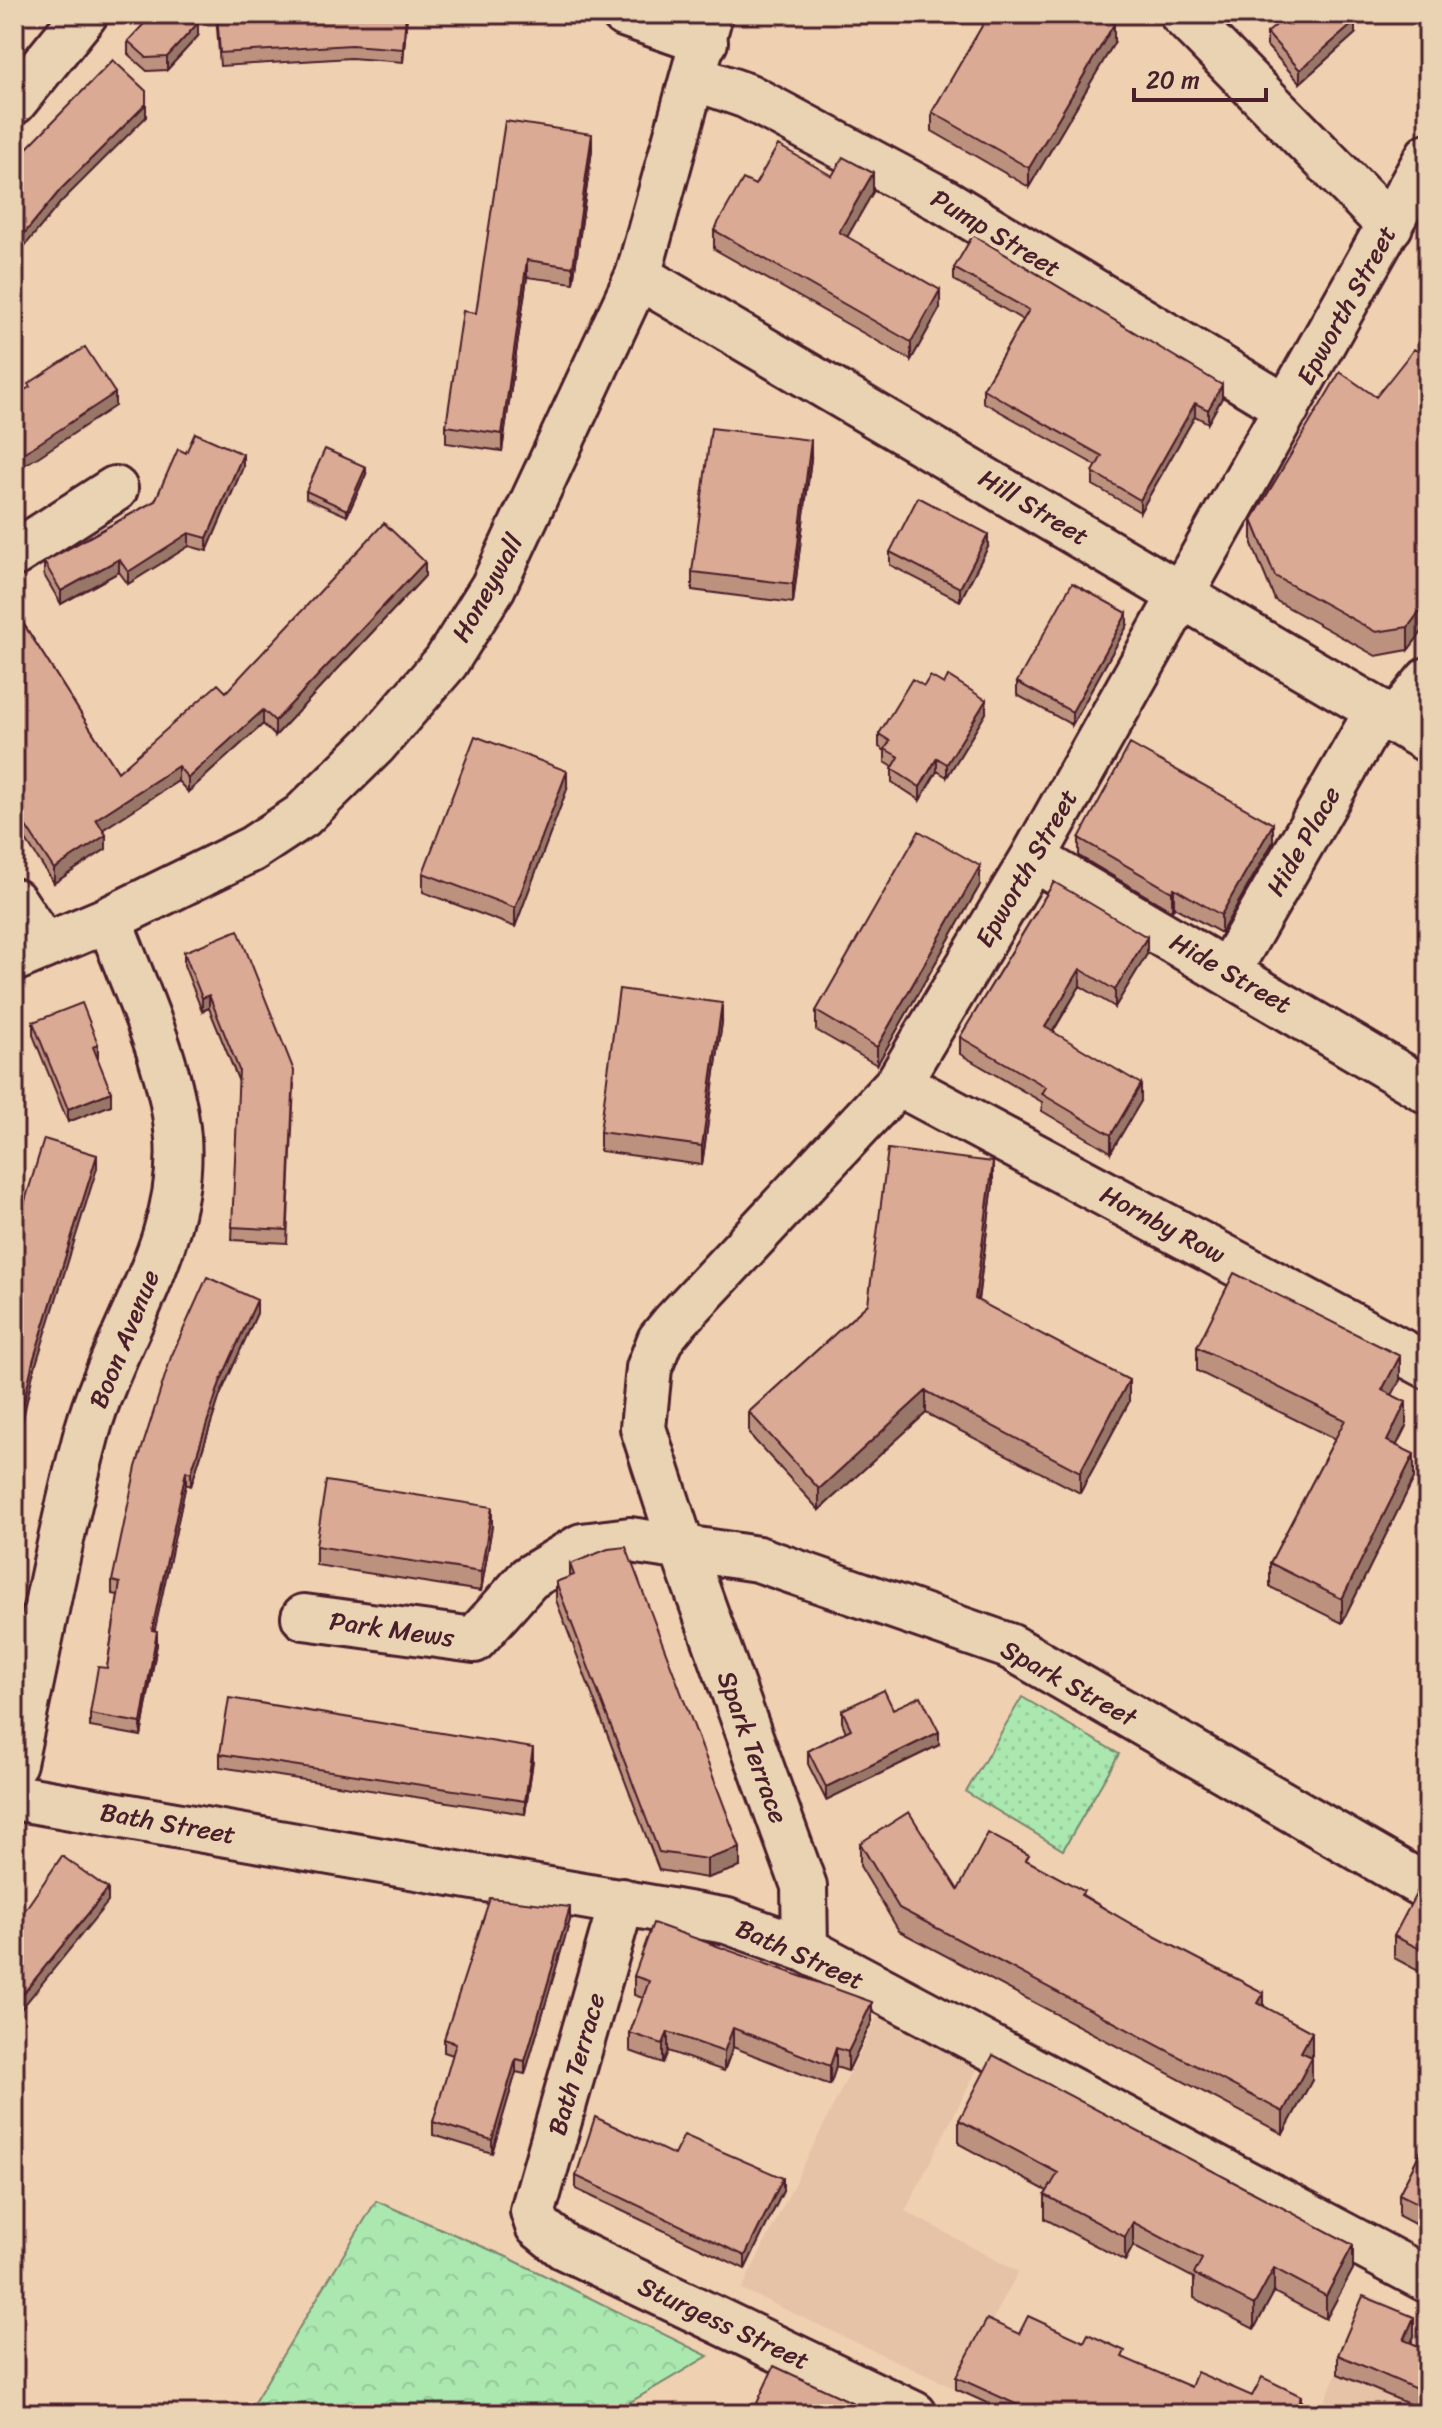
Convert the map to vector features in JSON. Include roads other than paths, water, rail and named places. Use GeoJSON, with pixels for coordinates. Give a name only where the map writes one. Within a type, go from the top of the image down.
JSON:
{"type":"FeatureCollection","features":[{"type":"Feature","properties":{"kind":"street"},"geometry":{"type":"LineString","coordinates":[[14,102],[85,14]]}},
{"type":"Feature","properties":{"kind":"street","name":"Pump Street"},"geometry":{"type":"LineString","coordinates":[[624,14],[703,45],[747,96],[944,201],[1287,408]]}},
{"type":"Feature","properties":{"kind":"street"},"geometry":{"type":"LineString","coordinates":[[1182,14],[1390,226]]}},
{"type":"Feature","properties":{"kind":"street","name":"Honeywall"},"geometry":{"type":"LineString","coordinates":[[29,953],[109,919],[252,849],[302,816],[375,744],[446,662],[493,587],[638,276],[703,45]]}},
{"type":"Feature","properties":{"kind":"street","name":"Epworth Street"},"geometry":{"type":"LineString","coordinates":[[682,1548],[643,1428],[649,1368],[660,1340],[898,1083],[1033,858],[1428,156]]}},
{"type":"Feature","properties":{"kind":"street","name":"Hill Street"},"geometry":{"type":"LineString","coordinates":[[638,276],[1400,725]]}},
{"type":"Feature","properties":{"kind":"street"},"geometry":{"type":"LineString","coordinates":[[14,554],[115,489]]}},
{"type":"Feature","properties":{"kind":"street","name":"Hide Place"},"geometry":{"type":"LineString","coordinates":[[1228,971],[1400,725],[1428,680]]}},
{"type":"Feature","properties":{"kind":"street","name":"Hide Street"},"geometry":{"type":"LineString","coordinates":[[1033,858],[1428,1091]]}},
{"type":"Feature","properties":{"kind":"street"},"geometry":{"type":"LineString","coordinates":[[14,901],[29,953]]}},
{"type":"Feature","properties":{"kind":"street","name":"Boon Avenue"},"geometry":{"type":"LineString","coordinates":[[14,1763],[88,1430],[162,1244],[173,1196],[178,1140],[164,1065],[109,919]]}},
{"type":"Feature","properties":{"kind":"street","name":"Hornby Row"},"geometry":{"type":"LineString","coordinates":[[898,1083],[1428,1366]]}},
{"type":"Feature","properties":{"kind":"street","name":"Park Mews"},"geometry":{"type":"LineString","coordinates":[[304,1617],[474,1640],[529,1578],[582,1546],[630,1540],[682,1548]]}},
{"type":"Feature","properties":{"kind":"street","name":"Spark Street"},"geometry":{"type":"LineString","coordinates":[[682,1548],[758,1559],[1009,1646],[1428,1888]]}},
{"type":"Feature","properties":{"kind":"street","name":"Spark Terrace"},"geometry":{"type":"LineString","coordinates":[[682,1548],[804,1886],[805,1949]]}},
{"type":"Feature","properties":{"kind":"street","name":"Bath Street"},"geometry":{"type":"LineString","coordinates":[[14,1797],[727,1921],[805,1949],[1428,2280]]}},
{"type":"Feature","properties":{"kind":"street","name":"Bath Terrace"},"geometry":{"type":"LineString","coordinates":[[538,2226],[533,2211],[622,1901]]}},
{"type":"Feature","properties":{"kind":"street","name":"Sturgess Street"},"geometry":{"type":"LineString","coordinates":[[538,2226],[564,2247],[914,2414]]}}]}
